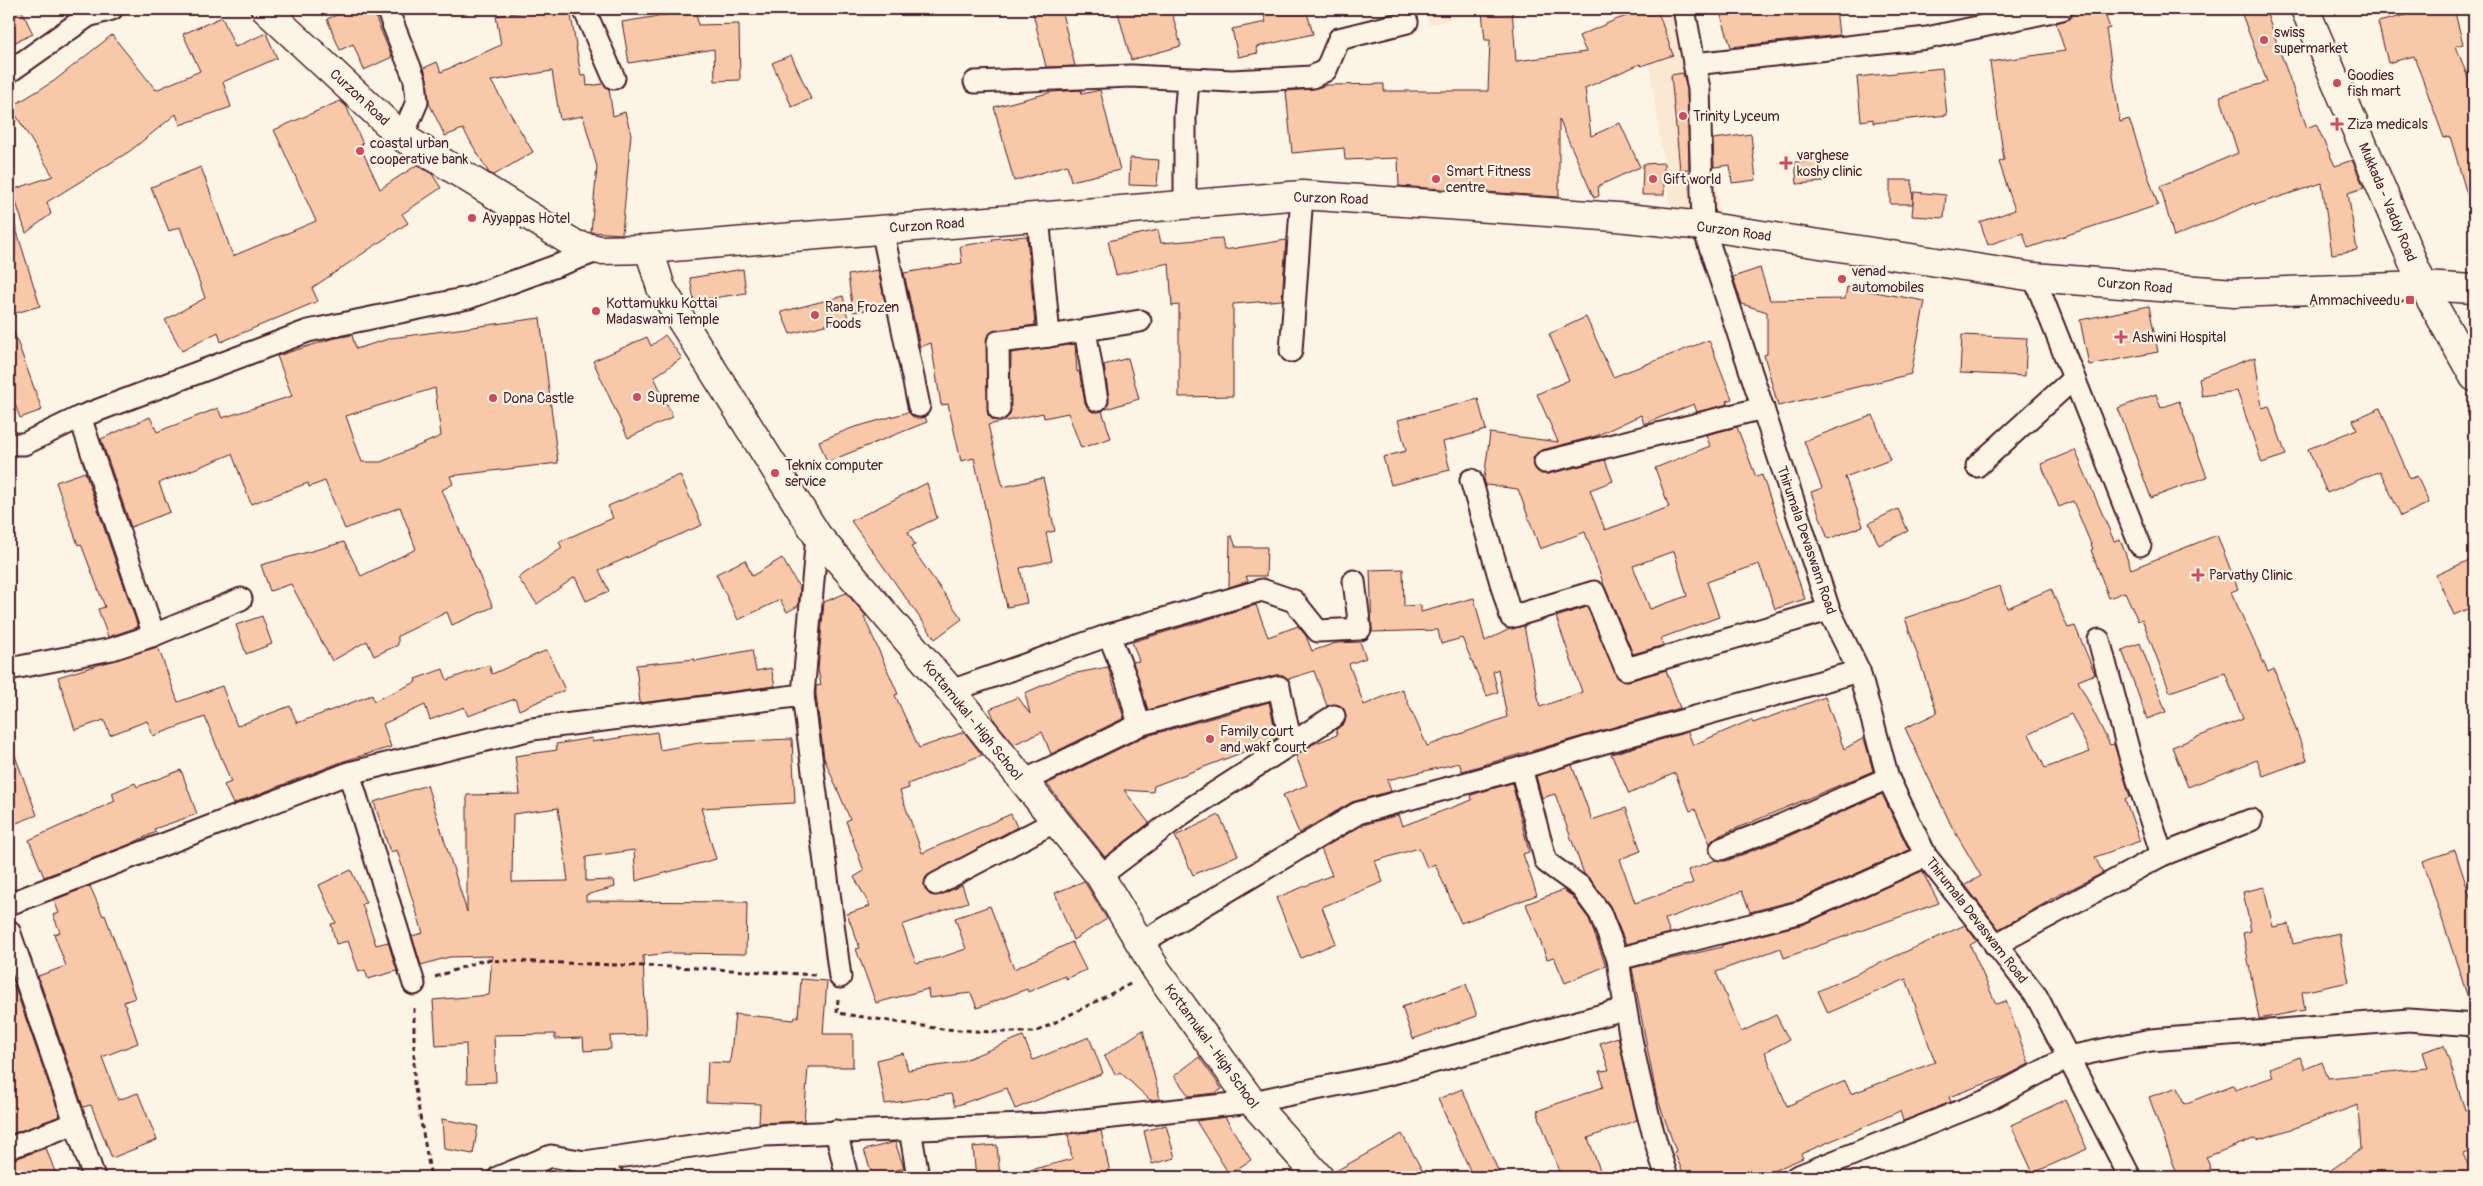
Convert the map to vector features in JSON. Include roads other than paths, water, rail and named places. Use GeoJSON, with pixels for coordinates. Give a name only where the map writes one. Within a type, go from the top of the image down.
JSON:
{"type":"FeatureCollection","features":[{"type":"Feature","properties":{"kind":"main road","name":"Curzon Road"},"geometry":{"type":"LineString","coordinates":[[265,9],[402,137],[576,244],[600,250],[649,249],[1302,195],[1617,217],[1703,226],[2034,277],[2234,293],[2423,286],[2474,289]]}},
{"type":"Feature","properties":{"kind":"main road","name":"Mukkada - Vaddy Road"},"geometry":{"type":"LineString","coordinates":[[2305,9],[2423,286],[2474,377]]}},
{"type":"Feature","properties":{"kind":"main road","name":"Kottamukal - High School"},"geometry":{"type":"LineString","coordinates":[[649,249],[661,288],[817,536],[951,691],[1100,876],[1139,944],[1157,971],[1252,1102],[1319,1177]]}},
{"type":"Feature","properties":{"kind":"street"},"geometry":{"type":"LineString","coordinates":[[9,72],[88,16],[112,9]]}},
{"type":"Feature","properties":{"kind":"street"},"geometry":{"type":"LineString","coordinates":[[387,9],[415,80],[418,102],[402,137]]}},
{"type":"Feature","properties":{"kind":"street"},"geometry":{"type":"LineString","coordinates":[[584,9],[614,78]]}},
{"type":"Feature","properties":{"kind":"street","name":"Thirumala Devaswam Road"},"geometry":{"type":"LineString","coordinates":[[1684,9],[1698,89],[1703,226],[1829,610],[1859,671],[1888,778],[1926,856],[2037,997],[2130,1177]]}},
{"type":"Feature","properties":{"kind":"street"},"geometry":{"type":"LineString","coordinates":[[1694,64],[1927,38],[2062,9]]}},
{"type":"Feature","properties":{"kind":"street"},"geometry":{"type":"LineString","coordinates":[[975,82],[1041,81],[1131,76],[1188,81],[1312,77],[1326,70],[1340,39],[1407,22]]}},
{"type":"Feature","properties":{"kind":"street"},"geometry":{"type":"LineString","coordinates":[[1185,204],[1185,118],[1188,81]]}},
{"type":"Feature","properties":{"kind":"street"},"geometry":{"type":"LineString","coordinates":[[1291,350],[1302,195]]}},
{"type":"Feature","properties":{"kind":"street"},"geometry":{"type":"LineString","coordinates":[[1038,216],[1049,336]]}},
{"type":"Feature","properties":{"kind":"street"},"geometry":{"type":"LineString","coordinates":[[882,229],[919,406]]}},
{"type":"Feature","properties":{"kind":"street"},"geometry":{"type":"LineString","coordinates":[[9,444],[24,444],[80,417],[308,331],[468,298],[600,250]]}},
{"type":"Feature","properties":{"kind":"street"},"geometry":{"type":"LineString","coordinates":[[2034,277],[2073,380],[2140,544]]}},
{"type":"Feature","properties":{"kind":"street"},"geometry":{"type":"LineString","coordinates":[[999,409],[998,342],[1049,336],[1140,321]]}},
{"type":"Feature","properties":{"kind":"street"},"geometry":{"type":"LineString","coordinates":[[1085,330],[1097,400]]}},
{"type":"Feature","properties":{"kind":"street"},"geometry":{"type":"LineString","coordinates":[[1977,466],[2073,380]]}},
{"type":"Feature","properties":{"kind":"street"},"geometry":{"type":"LineString","coordinates":[[1545,462],[1763,408]]}},
{"type":"Feature","properties":{"kind":"street"},"geometry":{"type":"LineString","coordinates":[[80,417],[154,635]]}},
{"type":"Feature","properties":{"kind":"street"},"geometry":{"type":"LineString","coordinates":[[1471,480],[1511,617],[1594,592],[1626,669],[1829,610]]}},
{"type":"Feature","properties":{"kind":"street"},"geometry":{"type":"LineString","coordinates":[[817,536],[803,695],[840,977]]}},
{"type":"Feature","properties":{"kind":"street"},"geometry":{"type":"LineString","coordinates":[[951,691],[1109,635],[1262,590],[1294,601],[1318,631],[1360,629],[1354,581]]}},
{"type":"Feature","properties":{"kind":"street"},"geometry":{"type":"LineString","coordinates":[[9,669],[112,649],[154,635],[241,600]]}},
{"type":"Feature","properties":{"kind":"street"},"geometry":{"type":"LineString","coordinates":[[1109,635],[1127,681],[1139,725]]}},
{"type":"Feature","properties":{"kind":"street"},"geometry":{"type":"LineString","coordinates":[[2099,640],[2130,756],[2162,855]]}},
{"type":"Feature","properties":{"kind":"street"},"geometry":{"type":"LineString","coordinates":[[1139,944],[1358,813],[1859,671]]}},
{"type":"Feature","properties":{"kind":"street"},"geometry":{"type":"LineString","coordinates":[[1024,781],[1139,725],[1279,687],[1291,744]]}},
{"type":"Feature","properties":{"kind":"street"},"geometry":{"type":"LineString","coordinates":[[9,904],[349,773],[532,729],[803,695]]}},
{"type":"Feature","properties":{"kind":"street"},"geometry":{"type":"LineString","coordinates":[[1100,876],[1182,814],[1334,716]]}},
{"type":"Feature","properties":{"kind":"street"},"geometry":{"type":"LineString","coordinates":[[1521,768],[1546,862],[1581,887],[1600,913],[1618,959],[1624,1009],[1652,1134],[1667,1177]]}},
{"type":"Feature","properties":{"kind":"street"},"geometry":{"type":"LineString","coordinates":[[349,773],[414,984]]}},
{"type":"Feature","properties":{"kind":"street"},"geometry":{"type":"LineString","coordinates":[[1721,849],[1775,828],[1888,778]]}},
{"type":"Feature","properties":{"kind":"street"},"geometry":{"type":"LineString","coordinates":[[1995,945],[2162,855],[2251,820]]}},
{"type":"Feature","properties":{"kind":"street"},"geometry":{"type":"LineString","coordinates":[[936,884],[1056,821]]}},
{"type":"Feature","properties":{"kind":"street"},"geometry":{"type":"LineString","coordinates":[[1618,959],[1801,912],[1926,856]]}},
{"type":"Feature","properties":{"kind":"street"},"geometry":{"type":"LineString","coordinates":[[9,930],[94,1177]]}},
{"type":"Feature","properties":{"kind":"street"},"geometry":{"type":"LineString","coordinates":[[585,1162],[765,1136],[836,1131],[1047,1124],[1252,1102],[1390,1074],[1624,1009]]}},
{"type":"Feature","properties":{"kind":"street"},"geometry":{"type":"LineString","coordinates":[[1796,1177],[1988,1100],[2069,1057],[2151,1040],[2409,1020],[2474,1025]]}},
{"type":"Feature","properties":{"kind":"street"},"geometry":{"type":"LineString","coordinates":[[9,1148],[76,1122]]}},
{"type":"Feature","properties":{"kind":"street"},"geometry":{"type":"LineString","coordinates":[[910,1129],[918,1177]]}},
{"type":"Feature","properties":{"kind":"street"},"geometry":{"type":"LineString","coordinates":[[836,1131],[847,1177]]}},
{"type":"Feature","properties":{"kind":"street"},"geometry":{"type":"LineString","coordinates":[[499,1177],[551,1156],[585,1162],[613,1177]]}},
{"type":"Feature","properties":{"kind":"place","name":"swiss supermarket"},"geometry":{"type":"Point","coordinates":[2264,40]}},
{"type":"Feature","properties":{"kind":"place","name":"Goodies fish mart"},"geometry":{"type":"Point","coordinates":[2337,83]}},
{"type":"Feature","properties":{"kind":"place","name":"Trinity Lyceum"},"geometry":{"type":"Point","coordinates":[1683,116]}},
{"type":"Feature","properties":{"kind":"place","name":"Ziza medicals"},"geometry":{"type":"Point","coordinates":[2337,124]}},
{"type":"Feature","properties":{"kind":"place","name":"coastal urban cooperative bank"},"geometry":{"type":"Point","coordinates":[360,151]}},
{"type":"Feature","properties":{"kind":"place","name":"varghese koshy clinic"},"geometry":{"type":"Point","coordinates":[1786,163]}},
{"type":"Feature","properties":{"kind":"place","name":"Smart Fitness centre"},"geometry":{"type":"Point","coordinates":[1436,179]}},
{"type":"Feature","properties":{"kind":"place","name":"Gift world"},"geometry":{"type":"Point","coordinates":[1653,179]}},
{"type":"Feature","properties":{"kind":"place","name":"Ayyappas Hotel"},"geometry":{"type":"Point","coordinates":[472,218]}},
{"type":"Feature","properties":{"kind":"place","name":"venad automobiles"},"geometry":{"type":"Point","coordinates":[1842,279]}},
{"type":"Feature","properties":{"kind":"place","name":"Ammachiveedu"},"geometry":{"type":"Point","coordinates":[2410,300]}},
{"type":"Feature","properties":{"kind":"place","name":"Kottamukku Kottai Madaswami Temple"},"geometry":{"type":"Point","coordinates":[596,311]}},
{"type":"Feature","properties":{"kind":"place","name":"Rana Frozen Foods"},"geometry":{"type":"Point","coordinates":[815,315]}},
{"type":"Feature","properties":{"kind":"place","name":"Ashwini Hospital"},"geometry":{"type":"Point","coordinates":[2121,337]}},
{"type":"Feature","properties":{"kind":"place","name":"Supreme"},"geometry":{"type":"Point","coordinates":[637,397]}},
{"type":"Feature","properties":{"kind":"place","name":"Dona Castle"},"geometry":{"type":"Point","coordinates":[493,398]}},
{"type":"Feature","properties":{"kind":"place","name":"Teknix computer service"},"geometry":{"type":"Point","coordinates":[775,473]}},
{"type":"Feature","properties":{"kind":"place","name":"Parvathy Clinic"},"geometry":{"type":"Point","coordinates":[2198,575]}},
{"type":"Feature","properties":{"kind":"place","name":"Family court and wakf court"},"geometry":{"type":"Point","coordinates":[1210,739]}}]}
